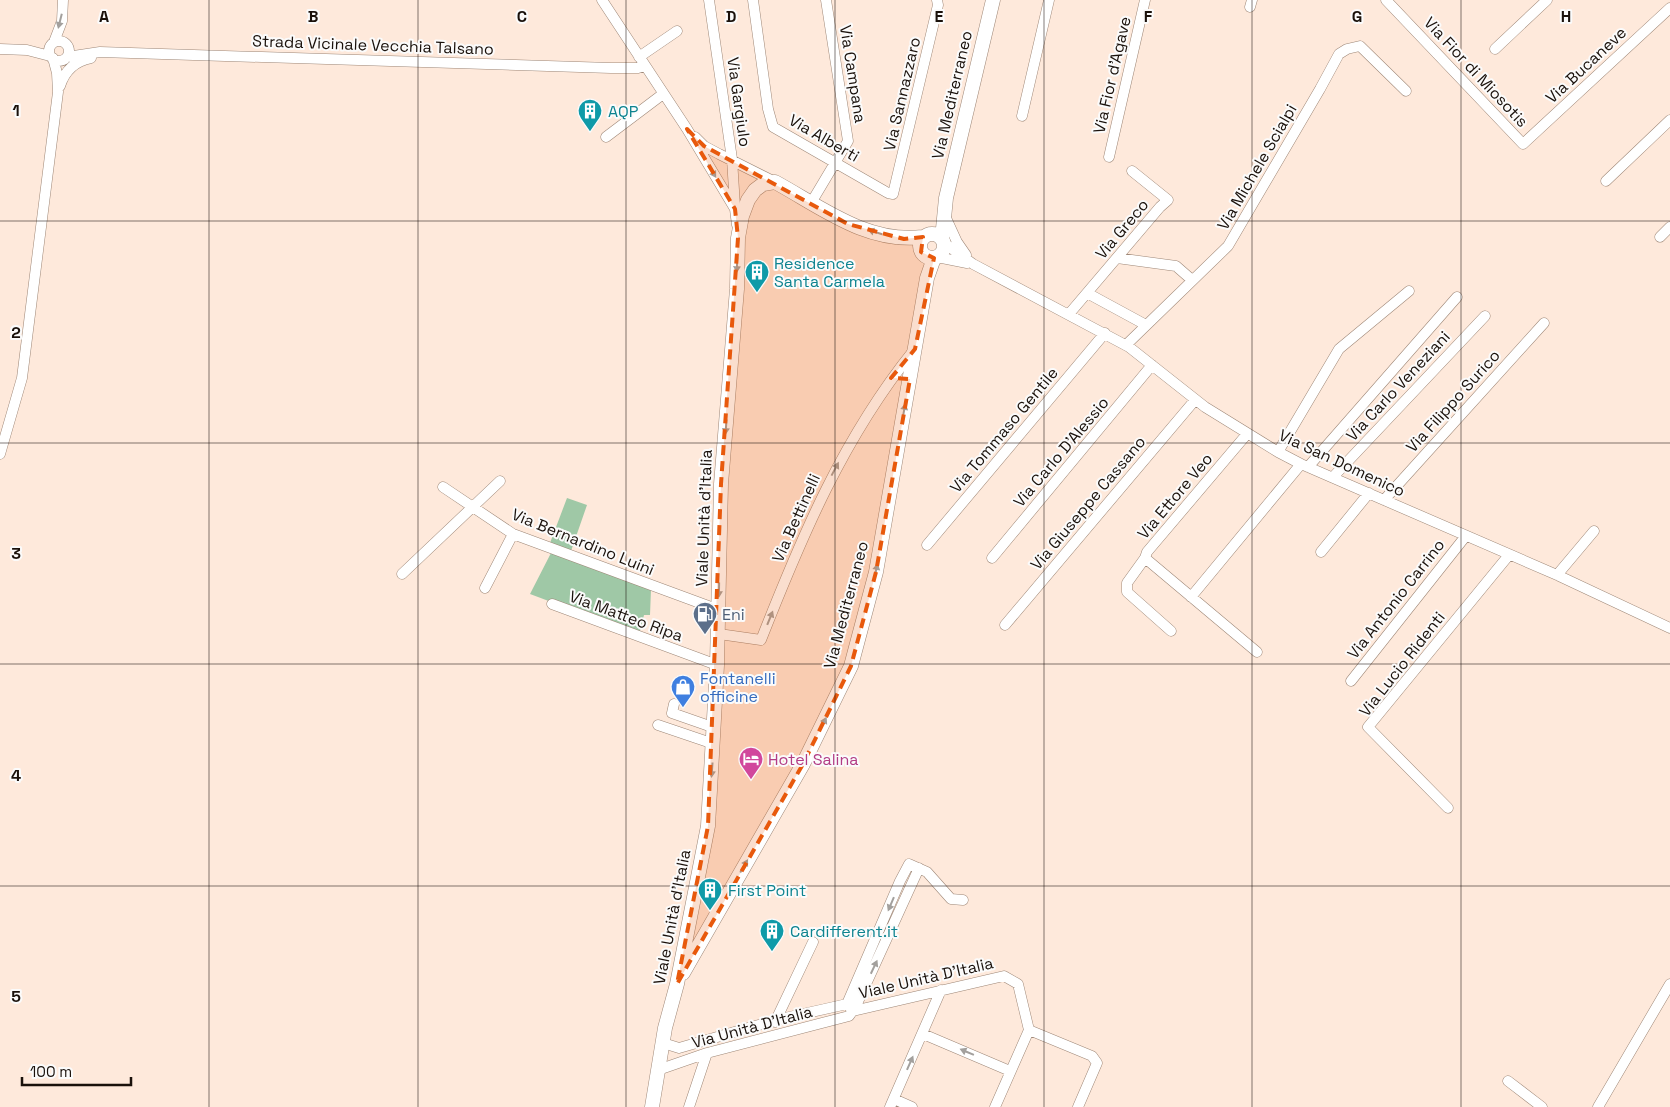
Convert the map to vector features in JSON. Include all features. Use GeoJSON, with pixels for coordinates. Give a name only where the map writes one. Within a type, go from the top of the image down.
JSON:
{"type":"FeatureCollection","features":[{"type":"Feature","properties":{"kind":"main road","name":"Via Mediterraneo"},"geometry":{"type":"LineString","coordinates":[[946,198],[993,0]]}},
{"type":"Feature","properties":{"kind":"main road"},"geometry":{"type":"LineString","coordinates":[[775,182],[848,224],[904,239],[933,234],[943,241]]}},
{"type":"Feature","properties":{"kind":"main road","name":"Viale Unità d'Italia"},"geometry":{"type":"LineString","coordinates":[[652,1107],[663,1043],[708,826],[715,728],[721,484],[737,289],[738,238],[745,208],[755,190],[763,184],[775,182]]}},
{"type":"Feature","properties":{"kind":"main road"},"geometry":{"type":"LineString","coordinates":[[946,198],[943,251],[936,257],[927,257],[921,252],[920,244],[946,198]]}},
{"type":"Feature","properties":{"kind":"main road","name":"Via Mediterraneo"},"geometry":{"type":"LineString","coordinates":[[676,984],[802,764],[851,666],[876,572],[927,278],[936,257]]}},
{"type":"Feature","properties":{"kind":"main road"},"geometry":{"type":"LineString","coordinates":[[688,926],[696,932],[708,930]]}},
{"type":"Feature","properties":{"kind":"street"},"geometry":{"type":"LineString","coordinates":[[58,92],[57,73],[49,50],[62,21],[63,0]]}},
{"type":"Feature","properties":{"kind":"street"},"geometry":{"type":"LineString","coordinates":[[602,0],[687,129],[735,209]]}},
{"type":"Feature","properties":{"kind":"street","name":"Via Gargiulo"},"geometry":{"type":"LineString","coordinates":[[708,0],[732,159],[738,238]]}},
{"type":"Feature","properties":{"kind":"street","name":"Via Alberti"},"geometry":{"type":"LineString","coordinates":[[753,0],[768,109],[773,127],[837,162],[888,193],[893,194]]}},
{"type":"Feature","properties":{"kind":"street","name":"Via Campana"},"geometry":{"type":"LineString","coordinates":[[811,203],[848,141],[826,0]]}},
{"type":"Feature","properties":{"kind":"street","name":"Via Sannazzaro"},"geometry":{"type":"LineString","coordinates":[[893,194],[938,0]]}},
{"type":"Feature","properties":{"kind":"street"},"geometry":{"type":"LineString","coordinates":[[1022,116],[1049,0]]}},
{"type":"Feature","properties":{"kind":"street","name":"Via Fior d'Agave"},"geometry":{"type":"LineString","coordinates":[[1109,157],[1145,0]]}},
{"type":"Feature","properties":{"kind":"street","name":"Via Fior di Miosotis"},"geometry":{"type":"LineString","coordinates":[[1386,0],[1523,144]]}},
{"type":"Feature","properties":{"kind":"street"},"geometry":{"type":"LineString","coordinates":[[1495,49],[1547,0]]}},
{"type":"Feature","properties":{"kind":"street","name":"Via Bucaneve"},"geometry":{"type":"LineString","coordinates":[[1523,144],[1670,8]]}},
{"type":"Feature","properties":{"kind":"street"},"geometry":{"type":"LineString","coordinates":[[642,62],[677,31]]}},
{"type":"Feature","properties":{"kind":"street"},"geometry":{"type":"LineString","coordinates":[[27,50],[63,41],[68,46],[100,52]]}},
{"type":"Feature","properties":{"kind":"street"},"geometry":{"type":"LineString","coordinates":[[0,454],[22,378],[58,92],[69,51],[68,46]]}},
{"type":"Feature","properties":{"kind":"street","name":"Via Michele Scialpi"},"geometry":{"type":"LineString","coordinates":[[1126,344],[1228,246],[1339,54],[1347,49],[1360,46],[1406,91]]}},
{"type":"Feature","properties":{"kind":"street"},"geometry":{"type":"LineString","coordinates":[[0,49],[27,50],[52,57],[59,61],[100,52]]}},
{"type":"Feature","properties":{"kind":"street","name":"Strada Vicinale Vecchia Talsano"},"geometry":{"type":"LineString","coordinates":[[100,52],[611,68],[638,68],[642,62]]}},
{"type":"Feature","properties":{"kind":"street"},"geometry":{"type":"LineString","coordinates":[[61,81],[72,66],[82,60],[124,58],[142,53]]}},
{"type":"Feature","properties":{"kind":"street"},"geometry":{"type":"LineString","coordinates":[[606,138],[663,94]]}},
{"type":"Feature","properties":{"kind":"street"},"geometry":{"type":"LineString","coordinates":[[1606,181],[1670,120]]}},
{"type":"Feature","properties":{"kind":"street"},"geometry":{"type":"LineString","coordinates":[[687,129],[704,146],[775,182]]}},
{"type":"Feature","properties":{"kind":"street","name":"Via Greco"},"geometry":{"type":"LineString","coordinates":[[1069,314],[1168,200],[1132,170]]}},
{"type":"Feature","properties":{"kind":"street"},"geometry":{"type":"LineString","coordinates":[[945,214],[957,242],[973,264]]}},
{"type":"Feature","properties":{"kind":"street"},"geometry":{"type":"LineString","coordinates":[[1660,237],[1670,227]]}},
{"type":"Feature","properties":{"kind":"street","name":"Via San Domenico"},"geometry":{"type":"LineString","coordinates":[[943,241],[973,264],[1126,344],[1195,400],[1247,434],[1304,466],[1369,493],[1465,537],[1557,575],[1669,628]]}},
{"type":"Feature","properties":{"kind":"street","name":"Via San Domenico"},"geometry":{"type":"LineString","coordinates":[[936,257],[973,264]]}},
{"type":"Feature","properties":{"kind":"street"},"geometry":{"type":"LineString","coordinates":[[1117,258],[1176,266],[1192,280]]}},
{"type":"Feature","properties":{"kind":"street"},"geometry":{"type":"LineString","coordinates":[[1278,452],[1339,348],[1409,291]]}},
{"type":"Feature","properties":{"kind":"street"},"geometry":{"type":"LineString","coordinates":[[1087,293],[1146,325]]}},
{"type":"Feature","properties":{"kind":"street"},"geometry":{"type":"LineString","coordinates":[[1191,597],[1304,466],[1458,297]]}},
{"type":"Feature","properties":{"kind":"street","name":"Via Carlo Veneziani"},"geometry":{"type":"LineString","coordinates":[[1330,476],[1486,316]]}},
{"type":"Feature","properties":{"kind":"street","name":"Via Filippo Surico"},"geometry":{"type":"LineString","coordinates":[[1384,500],[1544,323]]}},
{"type":"Feature","properties":{"kind":"street","name":"Via Tommaso Gentile"},"geometry":{"type":"LineString","coordinates":[[926,545],[1105,333]]}},
{"type":"Feature","properties":{"kind":"street","name":"Via Bettinelli"},"geometry":{"type":"LineString","coordinates":[[718,634],[761,640],[798,546],[835,469],[891,378],[915,349]]}},
{"type":"Feature","properties":{"kind":"street"},"geometry":{"type":"LineString","coordinates":[[1330,476],[1431,363]]}},
{"type":"Feature","properties":{"kind":"street","name":"Via Carlo D'Alessio"},"geometry":{"type":"LineString","coordinates":[[992,558],[1152,365]]}},
{"type":"Feature","properties":{"kind":"street"},"geometry":{"type":"LineString","coordinates":[[891,378],[910,379]]}},
{"type":"Feature","properties":{"kind":"street","name":"Via Giuseppe Cassano"},"geometry":{"type":"LineString","coordinates":[[1005,625],[1195,400]]}},
{"type":"Feature","properties":{"kind":"street","name":"Via Ettore Veo"},"geometry":{"type":"LineString","coordinates":[[1247,434],[1147,552],[1145,558],[1257,652]]}},
{"type":"Feature","properties":{"kind":"street"},"geometry":{"type":"LineString","coordinates":[[402,574],[500,481]]}},
{"type":"Feature","properties":{"kind":"street","name":"Via Bernardino Luini"},"geometry":{"type":"LineString","coordinates":[[443,487],[514,534],[719,610]]}},
{"type":"Feature","properties":{"kind":"street"},"geometry":{"type":"LineString","coordinates":[[1321,552],[1369,493]]}},
{"type":"Feature","properties":{"kind":"street"},"geometry":{"type":"LineString","coordinates":[[1557,575],[1594,531]]}},
{"type":"Feature","properties":{"kind":"street"},"geometry":{"type":"LineString","coordinates":[[485,588],[514,534]]}},
{"type":"Feature","properties":{"kind":"street","name":"Via Antonio Carrino"},"geometry":{"type":"LineString","coordinates":[[1351,681],[1465,537]]}},
{"type":"Feature","properties":{"kind":"street","name":"Via Lucio Ridenti"},"geometry":{"type":"LineString","coordinates":[[1448,808],[1368,727],[1509,555]]}},
{"type":"Feature","properties":{"kind":"street"},"geometry":{"type":"LineString","coordinates":[[1145,558],[1127,583],[1127,592],[1171,631]]}},
{"type":"Feature","properties":{"kind":"street","name":"Via Matteo Ripa"},"geometry":{"type":"LineString","coordinates":[[552,604],[717,665]]}},
{"type":"Feature","properties":{"kind":"street"},"geometry":{"type":"LineString","coordinates":[[674,704],[672,713],[715,728]]}},
{"type":"Feature","properties":{"kind":"street"},"geometry":{"type":"LineString","coordinates":[[658,725],[714,744]]}},
{"type":"Feature","properties":{"kind":"street"},"geometry":{"type":"LineString","coordinates":[[663,1043],[679,1048],[776,1020],[850,1007],[916,867],[927,872],[951,899],[963,900]]}},
{"type":"Feature","properties":{"kind":"street"},"geometry":{"type":"LineString","coordinates":[[768,1036],[813,942]]}},
{"type":"Feature","properties":{"kind":"street","name":"Viale Unità D'Italia"},"geometry":{"type":"LineString","coordinates":[[850,1007],[1004,976],[1018,984],[1029,1030]]}},
{"type":"Feature","properties":{"kind":"street"},"geometry":{"type":"LineString","coordinates":[[1598,1107],[1670,984]]}},
{"type":"Feature","properties":{"kind":"street"},"geometry":{"type":"LineString","coordinates":[[912,1107],[892,1103],[941,990]]}},
{"type":"Feature","properties":{"kind":"street","name":"Via Unità D'Italia"},"geometry":{"type":"LineString","coordinates":[[658,1070],[707,1053],[849,1016],[850,1007]]}},
{"type":"Feature","properties":{"kind":"street"},"geometry":{"type":"LineString","coordinates":[[995,1107],[1029,1030],[1092,1056],[1097,1062],[1078,1107]]}},
{"type":"Feature","properties":{"kind":"street"},"geometry":{"type":"LineString","coordinates":[[923,1034],[1010,1071]]}},
{"type":"Feature","properties":{"kind":"street"},"geometry":{"type":"LineString","coordinates":[[689,1107],[707,1053]]}},
{"type":"Feature","properties":{"kind":"street"},"geometry":{"type":"LineString","coordinates":[[1508,1082],[1542,1107]]}},
{"type":"Feature","properties":{"kind":"highlighted area"},"geometry":{"type":"Polygon","coordinates":[[[687,129],[704,146],[848,224],[904,239],[923,237],[921,252],[934,258],[915,349],[891,378],[910,379],[876,572],[851,666],[803,764],[677,984],[708,826],[721,484],[738,238],[735,209],[687,129]]]}},
{"type":"Feature","properties":{"kind":"green space"},"geometry":{"type":"Polygon","coordinates":[[[567,498],[587,505],[571,551],[550,543],[567,498]]]}},
{"type":"Feature","properties":{"kind":"green space"},"geometry":{"type":"Polygon","coordinates":[[[551,553],[651,589],[650,615],[644,615],[639,635],[530,594],[551,553]]]}},
{"type":"Feature","properties":{"kind":"place","name":"AQP"},"geometry":{"type":"Point","coordinates":[590,132]}},
{"type":"Feature","properties":{"kind":"place","name":"Residence Santa Carmela"},"geometry":{"type":"Point","coordinates":[757,293]}},
{"type":"Feature","properties":{"kind":"place","name":"Eni"},"geometry":{"type":"Point","coordinates":[705,635]}},
{"type":"Feature","properties":{"kind":"place","name":"Fontanelli officine"},"geometry":{"type":"Point","coordinates":[683,708]}},
{"type":"Feature","properties":{"kind":"place","name":"Hotel Salina"},"geometry":{"type":"Point","coordinates":[751,780]}},
{"type":"Feature","properties":{"kind":"place","name":"First Point"},"geometry":{"type":"Point","coordinates":[710,911]}},
{"type":"Feature","properties":{"kind":"place","name":"Cardifferent.it"},"geometry":{"type":"Point","coordinates":[772,952]}}]}
